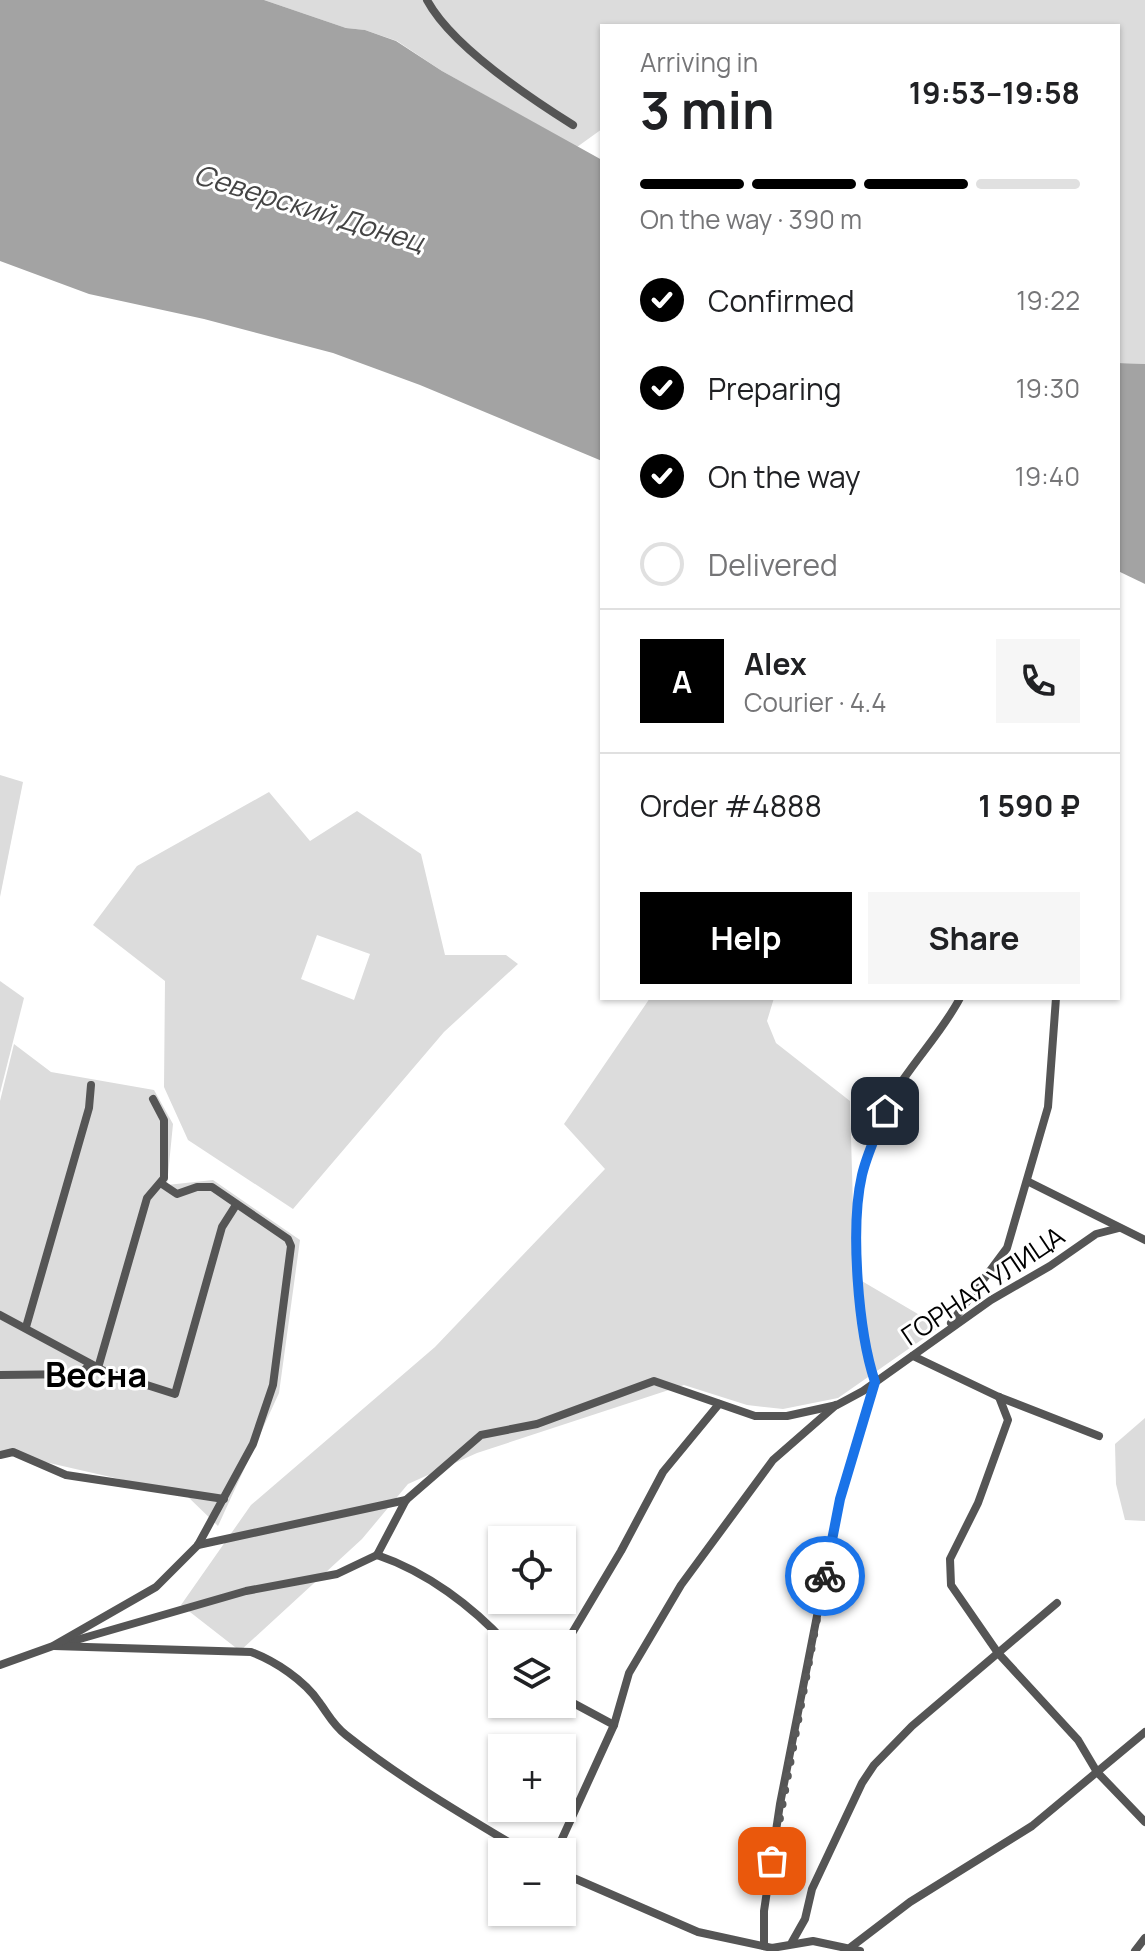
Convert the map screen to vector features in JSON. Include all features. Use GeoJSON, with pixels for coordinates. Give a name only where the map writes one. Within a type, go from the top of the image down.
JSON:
{"type":"FeatureCollection","features":[{"type":"Feature","properties":{"kind":"street"},"geometry":{"type":"LineString","coordinates":[[427,0],[442,21],[491,66],[533,101],[573,125]]}},
{"type":"Feature","properties":{"kind":"street"},"geometry":{"type":"LineString","coordinates":[[770,1948],[764,1911],[780,1804],[840,1499],[875,1382],[869,1364],[860,1295],[856,1229],[862,1173],[885,1111],[959,1000]]}},
{"type":"Feature","properties":{"kind":"street"},"geometry":{"type":"LineString","coordinates":[[945,1330],[1003,1256],[1048,1107],[1056,1000]]}},
{"type":"Feature","properties":{"kind":"street"},"geometry":{"type":"LineString","coordinates":[[26,1327],[89,1108],[91,1085]]}},
{"type":"Feature","properties":{"kind":"street"},"geometry":{"type":"LineString","coordinates":[[0,1375],[81,1374],[94,1366],[147,1198],[162,1184],[164,1120],[153,1099]]}},
{"type":"Feature","properties":{"kind":"street"},"geometry":{"type":"LineString","coordinates":[[1027,1181],[1145,1240]]}},
{"type":"Feature","properties":{"kind":"street"},"geometry":{"type":"LineString","coordinates":[[53,1646],[156,1587],[198,1545],[253,1444],[273,1385],[292,1256],[288,1239],[212,1187],[197,1187],[177,1194],[162,1184]]}},
{"type":"Feature","properties":{"kind":"street"},"geometry":{"type":"LineString","coordinates":[[0,1315],[94,1366],[165,1394],[175,1394],[222,1227],[236,1205]]}},
{"type":"Feature","properties":{"kind":"street","name":"ГОРНАЯ УЛИЦА"},"geometry":{"type":"LineString","coordinates":[[377,1555],[406,1500],[481,1435],[537,1424],[638,1384],[654,1381],[719,1404],[774,1418],[837,1405],[913,1356],[945,1330],[1096,1234],[1119,1228]]}},
{"type":"Feature","properties":{"kind":"street"},"geometry":{"type":"LineString","coordinates":[[913,1356],[999,1397],[1099,1436]]}},
{"type":"Feature","properties":{"kind":"street"},"geometry":{"type":"LineString","coordinates":[[999,1397],[1008,1420],[978,1503],[950,1559],[951,1585],[998,1653],[1078,1740],[1097,1772],[1145,1822]]}},
{"type":"Feature","properties":{"kind":"street"},"geometry":{"type":"LineString","coordinates":[[574,1630],[663,1472],[719,1404]]}},
{"type":"Feature","properties":{"kind":"street"},"geometry":{"type":"LineString","coordinates":[[562,1838],[614,1725],[629,1673],[681,1585],[773,1460],[837,1405]]}},
{"type":"Feature","properties":{"kind":"street"},"geometry":{"type":"LineString","coordinates":[[0,1455],[13,1452],[66,1475],[224,1499]]}},
{"type":"Feature","properties":{"kind":"street"},"geometry":{"type":"LineString","coordinates":[[198,1545],[406,1500]]}},
{"type":"Feature","properties":{"kind":"street"},"geometry":{"type":"LineString","coordinates":[[0,1665],[53,1646],[246,1591],[337,1574],[377,1555],[402,1563],[477,1612],[494,1630]]}},
{"type":"Feature","properties":{"kind":"street"},"geometry":{"type":"LineString","coordinates":[[792,1942],[805,1919],[812,1889],[862,1783],[874,1765],[912,1726],[1057,1603]]}},
{"type":"Feature","properties":{"kind":"street"},"geometry":{"type":"LineString","coordinates":[[53,1646],[251,1652],[272,1660],[318,1699],[328,1718],[346,1735],[502,1838]]}},
{"type":"Feature","properties":{"kind":"street"},"geometry":{"type":"LineString","coordinates":[[576,1705],[614,1725]]}},
{"type":"Feature","properties":{"kind":"street"},"geometry":{"type":"LineString","coordinates":[[576,1879],[677,1926],[770,1948],[813,1941],[855,1949],[910,1902],[1032,1826],[1145,1732]]}},
{"type":"Feature","properties":{"kind":"street"},"geometry":{"type":"LineString","coordinates":[[1135,1951],[1145,1938]]}},
{"type":"Feature","properties":{"kind":"shaded area"},"geometry":{"type":"Polygon","coordinates":[[[264,0],[1145,0],[1145,364],[1120,363],[1120,24],[600,24],[600,130],[577,147],[442,71],[397,41],[365,30],[346,28],[264,0]]]}},
{"type":"Feature","properties":{"kind":"shaded area"},"geometry":{"type":"Polygon","coordinates":[[[0,775],[23,782],[0,897],[0,775]]]}},
{"type":"Feature","properties":{"kind":"shaded area"},"geometry":{"type":"Polygon","coordinates":[[[269,792],[310,841],[357,811],[421,854],[445,955],[506,955],[518,964],[444,1032],[293,1209],[188,1140],[164,1087],[165,981],[93,925],[137,866],[269,792]],[[317,935],[301,979],[354,1000],[370,954],[317,935]]]}},
{"type":"Feature","properties":{"kind":"shaded area"},"geometry":{"type":"Polygon","coordinates":[[[0,981],[24,998],[0,1093],[0,981]]]}},
{"type":"Feature","properties":{"kind":"shaded area"},"geometry":{"type":"Polygon","coordinates":[[[649,1000],[773,1000],[767,1021],[776,1043],[850,1101],[855,1277],[940,1327],[838,1398],[783,1409],[747,1405],[684,1385],[477,1453],[408,1484],[362,1539],[240,1651],[181,1605],[251,1505],[435,1347],[605,1169],[564,1124],[649,1000]]]}},
{"type":"Feature","properties":{"kind":"shaded area"},"geometry":{"type":"Polygon","coordinates":[[[14,1044],[51,1072],[154,1090],[173,1124],[167,1185],[213,1180],[300,1240],[279,1393],[218,1526],[185,1494],[23,1457],[0,1455],[0,1101],[14,1044]]]}},
{"type":"Feature","properties":{"kind":"shaded area"},"geometry":{"type":"Polygon","coordinates":[[[1145,1418],[1145,1521],[1125,1520],[1116,1484],[1115,1444],[1145,1418]]]}},
{"type":"Feature","properties":{"kind":"water","name":"Северский Донец"},"geometry":{"type":"Polygon","coordinates":[[[0,0],[264,0],[346,28],[365,30],[396,41],[442,71],[600,159],[600,460],[420,385],[333,353],[204,319],[89,294],[0,261],[0,0]]]}},
{"type":"Feature","properties":{"kind":"water"},"geometry":{"type":"Polygon","coordinates":[[[1120,363],[1145,364],[1145,584],[1120,572],[1120,363]]]}},
{"type":"Feature","properties":{"kind":"way so far"},"geometry":{"type":"LineString","coordinates":[[772,1861],[780,1804],[825,1576]]}},
{"type":"Feature","properties":{"kind":"district","name":"Весна"},"geometry":{"type":"Point","coordinates":[96,1375]}},
{"type":"Feature","properties":{"kind":"route"},"geometry":{"type":"LineString","coordinates":[[825,1576],[840,1499],[875,1382],[869,1364],[860,1295],[856,1229],[862,1173],[885,1111]]}}]}
